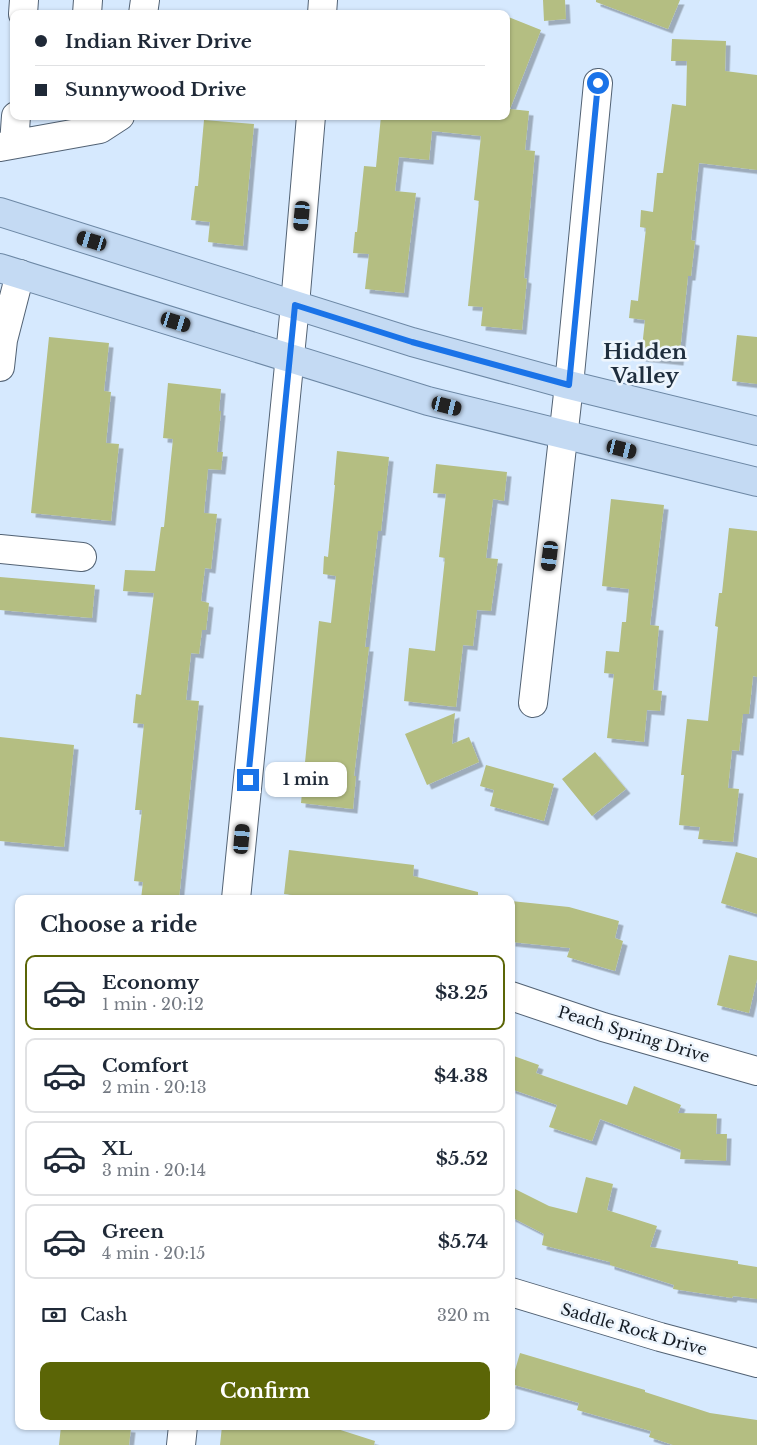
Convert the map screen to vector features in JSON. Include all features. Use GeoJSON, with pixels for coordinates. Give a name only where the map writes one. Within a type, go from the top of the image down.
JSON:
{"type":"FeatureCollection","features":[{"type":"Feature","properties":{"kind":"main road"},"geometry":{"type":"LineString","coordinates":[[0,212],[412,342],[569,385],[757,431]]}},
{"type":"Feature","properties":{"kind":"main road"},"geometry":{"type":"LineString","coordinates":[[10,271],[428,401],[757,482]]}},
{"type":"Feature","properties":{"kind":"street"},"geometry":{"type":"LineString","coordinates":[[533,703],[564,434],[598,83]]}},
{"type":"Feature","properties":{"kind":"street"},"geometry":{"type":"LineString","coordinates":[[7,146],[15,120]]}},
{"type":"Feature","properties":{"kind":"street"},"geometry":{"type":"LineString","coordinates":[[7,146],[78,125],[100,129],[114,120]]}},
{"type":"Feature","properties":{"kind":"street"},"geometry":{"type":"LineString","coordinates":[[236,895],[312,120]]}},
{"type":"Feature","properties":{"kind":"street"},"geometry":{"type":"LineString","coordinates":[[0,367],[1,340],[10,271]]}},
{"type":"Feature","properties":{"kind":"street"},"geometry":{"type":"LineString","coordinates":[[0,548],[82,556]]}},
{"type":"Feature","properties":{"kind":"street","name":"Peach Spring Drive"},"geometry":{"type":"LineString","coordinates":[[515,997],[603,1027],[757,1070]]}},
{"type":"Feature","properties":{"kind":"street","name":"Saddle Rock Drive"},"geometry":{"type":"LineString","coordinates":[[515,1293],[660,1337],[757,1363]]}},
{"type":"Feature","properties":{"kind":"street"},"geometry":{"type":"LineString","coordinates":[[181,1445],[183,1430]]}},
{"type":"Feature","properties":{"kind":"building"},"geometry":{"type":"Polygon","coordinates":[[[543,0],[565,0],[566,19],[544,21],[543,0]]]}},
{"type":"Feature","properties":{"kind":"building"},"geometry":{"type":"Polygon","coordinates":[[[596,0],[680,0],[668,29],[596,2],[596,0]]]}},
{"type":"Feature","properties":{"kind":"building"},"geometry":{"type":"Polygon","coordinates":[[[510,18],[541,30],[510,109],[510,18]]]}},
{"type":"Feature","properties":{"kind":"building"},"geometry":{"type":"Polygon","coordinates":[[[672,39],[726,41],[725,71],[757,75],[757,170],[699,163],[691,240],[695,241],[691,276],[688,276],[679,361],[641,357],[645,320],[629,318],[631,300],[638,301],[646,228],[640,227],[641,210],[653,212],[657,173],[663,173],[672,104],[686,106],[687,61],[671,61],[672,39]]]}},
{"type":"Feature","properties":{"kind":"building"},"geometry":{"type":"Polygon","coordinates":[[[510,109],[529,111],[525,150],[535,151],[524,278],[527,279],[522,330],[481,326],[483,307],[468,306],[479,201],[474,200],[481,136],[432,131],[429,160],[399,157],[395,191],[416,193],[404,293],[365,289],[369,254],[353,253],[364,166],[376,167],[381,120],[510,120],[510,109]]]}},
{"type":"Feature","properties":{"kind":"building"},"geometry":{"type":"Polygon","coordinates":[[[204,120],[254,124],[243,246],[208,242],[210,222],[191,220],[195,186],[198,186],[204,120]]]}},
{"type":"Feature","properties":{"kind":"building"},"geometry":{"type":"Polygon","coordinates":[[[737,335],[757,337],[757,384],[732,381],[737,335]]]}},
{"type":"Feature","properties":{"kind":"building"},"geometry":{"type":"Polygon","coordinates":[[[49,337],[109,343],[104,391],[111,392],[106,443],[119,444],[111,521],[31,513],[49,337]]]}},
{"type":"Feature","properties":{"kind":"building"},"geometry":{"type":"Polygon","coordinates":[[[168,383],[221,389],[217,452],[223,452],[221,470],[208,469],[204,513],[217,514],[211,569],[205,568],[201,601],[209,603],[206,630],[202,630],[199,654],[191,653],[186,700],[199,701],[179,895],[141,895],[143,882],[134,881],[142,810],[135,810],[144,724],[133,723],[136,694],[141,695],[154,593],[123,591],[125,570],[155,571],[161,527],[164,527],[173,439],[163,438],[168,383]]]}},
{"type":"Feature","properties":{"kind":"building"},"geometry":{"type":"Polygon","coordinates":[[[337,451],[389,457],[381,531],[378,531],[365,647],[369,647],[354,776],[356,776],[353,809],[301,803],[319,621],[331,623],[336,576],[323,574],[324,556],[328,557],[337,451]]]}},
{"type":"Feature","properties":{"kind":"building"},"geometry":{"type":"Polygon","coordinates":[[[436,464],[507,472],[504,501],[493,499],[486,558],[498,559],[491,611],[477,610],[473,646],[463,645],[456,707],[404,701],[409,648],[435,651],[445,558],[439,557],[446,494],[433,493],[436,464]]]}},
{"type":"Feature","properties":{"kind":"building"},"geometry":{"type":"Polygon","coordinates":[[[611,499],[664,505],[650,625],[659,626],[653,690],[662,691],[660,711],[647,710],[644,742],[607,738],[614,674],[604,673],[606,651],[619,652],[622,622],[626,622],[629,589],[602,586],[611,499]]]}},
{"type":"Feature","properties":{"kind":"building"},"geometry":{"type":"Polygon","coordinates":[[[729,528],[757,531],[757,677],[753,676],[749,714],[743,714],[739,751],[732,750],[728,788],[739,789],[733,842],[698,839],[700,827],[679,825],[684,775],[681,775],[687,719],[708,721],[718,627],[715,626],[719,593],[722,593],[729,528]]]}},
{"type":"Feature","properties":{"kind":"building"},"geometry":{"type":"Polygon","coordinates":[[[0,577],[95,585],[92,618],[0,610],[0,577]]]}},
{"type":"Feature","properties":{"kind":"building"},"geometry":{"type":"Polygon","coordinates":[[[455,713],[452,744],[469,737],[479,762],[427,785],[405,734],[455,713]]]}},
{"type":"Feature","properties":{"kind":"building"},"geometry":{"type":"Polygon","coordinates":[[[0,737],[74,745],[64,847],[0,841],[0,737]]]}},
{"type":"Feature","properties":{"kind":"building"},"geometry":{"type":"Polygon","coordinates":[[[595,752],[626,789],[592,816],[562,779],[595,752]]]}},
{"type":"Feature","properties":{"kind":"building"},"geometry":{"type":"Polygon","coordinates":[[[486,765],[554,784],[544,821],[490,806],[494,790],[480,786],[486,765]]]}},
{"type":"Feature","properties":{"kind":"building"},"geometry":{"type":"Polygon","coordinates":[[[289,850],[414,865],[413,876],[478,892],[478,895],[284,894],[289,850]]]}},
{"type":"Feature","properties":{"kind":"building"},"geometry":{"type":"Polygon","coordinates":[[[736,852],[757,858],[757,914],[721,903],[736,852]]]}},
{"type":"Feature","properties":{"kind":"building"},"geometry":{"type":"Polygon","coordinates":[[[515,901],[569,907],[619,921],[615,938],[623,941],[615,971],[567,957],[570,948],[515,942],[515,901]]]}},
{"type":"Feature","properties":{"kind":"building"},"geometry":{"type":"Polygon","coordinates":[[[729,955],[757,961],[757,979],[749,1013],[717,1005],[729,955]]]}},
{"type":"Feature","properties":{"kind":"building"},"geometry":{"type":"Polygon","coordinates":[[[515,1056],[539,1065],[536,1073],[627,1105],[634,1086],[681,1105],[678,1113],[717,1114],[716,1134],[727,1134],[726,1161],[680,1159],[681,1150],[600,1119],[592,1141],[549,1127],[557,1105],[515,1090],[515,1056]]]}},
{"type":"Feature","properties":{"kind":"building"},"geometry":{"type":"Polygon","coordinates":[[[586,1177],[613,1184],[607,1210],[657,1226],[650,1247],[738,1261],[738,1264],[757,1267],[757,1299],[733,1296],[732,1298],[673,1289],[674,1285],[610,1265],[610,1262],[542,1245],[544,1234],[515,1219],[515,1189],[549,1206],[577,1213],[586,1177]]]}},
{"type":"Feature","properties":{"kind":"building"},"geometry":{"type":"Polygon","coordinates":[[[520,1353],[645,1390],[645,1392],[710,1413],[757,1420],[757,1445],[673,1445],[649,1437],[651,1431],[577,1410],[579,1403],[515,1385],[515,1370],[520,1353]]]}},
{"type":"Feature","properties":{"kind":"building"},"geometry":{"type":"Polygon","coordinates":[[[61,1430],[131,1430],[129,1445],[59,1445],[61,1430]]]}},
{"type":"Feature","properties":{"kind":"building"},"geometry":{"type":"Polygon","coordinates":[[[222,1430],[341,1430],[375,1441],[374,1445],[220,1445],[222,1430]]]}},
{"type":"Feature","properties":{"kind":"district","name":"Hidden Valley"},"geometry":{"type":"Point","coordinates":[645,364]}},
{"type":"Feature","properties":{"kind":"route"},"geometry":{"type":"LineString","coordinates":[[248,780],[295,305],[412,342],[569,385],[598,83]]}}]}
